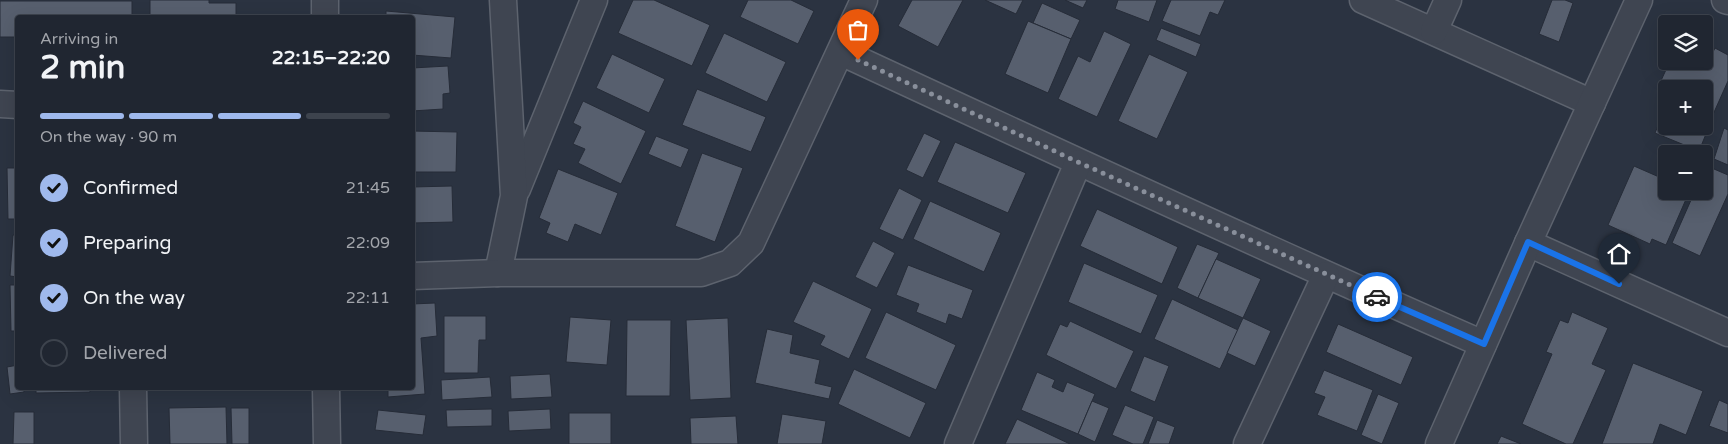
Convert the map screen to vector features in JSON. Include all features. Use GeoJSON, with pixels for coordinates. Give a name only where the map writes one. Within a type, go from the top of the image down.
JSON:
{"type":"FeatureCollection","features":[{"type":"Feature","properties":{"kind":"street"},"geometry":{"type":"LineString","coordinates":[[325,0],[325,15]]}},
{"type":"Feature","properties":{"kind":"street"},"geometry":{"type":"LineString","coordinates":[[503,0],[514,196]]}},
{"type":"Feature","properties":{"kind":"street"},"geometry":{"type":"LineString","coordinates":[[498,273],[514,196],[594,0]]}},
{"type":"Feature","properties":{"kind":"street"},"geometry":{"type":"LineString","coordinates":[[415,276],[498,273],[701,273],[730,263],[751,243],[864,0]]}},
{"type":"Feature","properties":{"kind":"street"},"geometry":{"type":"LineString","coordinates":[[1363,0],[1592,103]]}},
{"type":"Feature","properties":{"kind":"street"},"geometry":{"type":"LineString","coordinates":[[1434,31],[1448,0]]}},
{"type":"Feature","properties":{"kind":"street"},"geometry":{"type":"LineString","coordinates":[[1439,444],[1528,242],[1639,0]]}},
{"type":"Feature","properties":{"kind":"street"},"geometry":{"type":"LineString","coordinates":[[841,52],[1326,275],[1484,344]]}},
{"type":"Feature","properties":{"kind":"street"},"geometry":{"type":"LineString","coordinates":[[0,104],[15,105]]}},
{"type":"Feature","properties":{"kind":"street"},"geometry":{"type":"LineString","coordinates":[[958,444],[1078,162]]}},
{"type":"Feature","properties":{"kind":"street"},"geometry":{"type":"LineString","coordinates":[[1528,242],[1728,333]]}},
{"type":"Feature","properties":{"kind":"street"},"geometry":{"type":"LineString","coordinates":[[1247,444],[1326,275]]}},
{"type":"Feature","properties":{"kind":"street"},"geometry":{"type":"LineString","coordinates":[[133,390],[134,444]]}},
{"type":"Feature","properties":{"kind":"street"},"geometry":{"type":"LineString","coordinates":[[326,390],[327,444]]}},
{"type":"Feature","properties":{"kind":"building"},"geometry":{"type":"Polygon","coordinates":[[[150,0],[209,0],[209,3],[236,3],[236,15],[150,15],[150,0]]]}},
{"type":"Feature","properties":{"kind":"building"},"geometry":{"type":"Polygon","coordinates":[[[633,0],[654,0],[710,25],[692,66],[618,33],[633,0]]]}},
{"type":"Feature","properties":{"kind":"building"},"geometry":{"type":"Polygon","coordinates":[[[748,0],[791,0],[814,11],[798,44],[740,17],[748,0]]]}},
{"type":"Feature","properties":{"kind":"building"},"geometry":{"type":"Polygon","coordinates":[[[912,0],[963,0],[938,47],[898,26],[912,0]]]}},
{"type":"Feature","properties":{"kind":"building"},"geometry":{"type":"Polygon","coordinates":[[[985,0],[1023,0],[1016,14],[985,0]]]}},
{"type":"Feature","properties":{"kind":"building"},"geometry":{"type":"Polygon","coordinates":[[[1065,0],[1087,0],[1083,8],[1065,0]]]}},
{"type":"Feature","properties":{"kind":"building"},"geometry":{"type":"Polygon","coordinates":[[[1118,0],[1157,0],[1149,22],[1115,9],[1118,0]]]}},
{"type":"Feature","properties":{"kind":"building"},"geometry":{"type":"Polygon","coordinates":[[[1171,0],[1225,0],[1218,15],[1210,12],[1200,36],[1162,21],[1171,0]]]}},
{"type":"Feature","properties":{"kind":"building"},"geometry":{"type":"Polygon","coordinates":[[[1552,0],[1565,0],[1573,3],[1559,42],[1539,34],[1552,0]]]}},
{"type":"Feature","properties":{"kind":"building"},"geometry":{"type":"Polygon","coordinates":[[[0,1],[132,1],[132,15],[15,15],[15,37],[0,37],[0,1]]]}},
{"type":"Feature","properties":{"kind":"building"},"geometry":{"type":"Polygon","coordinates":[[[1042,3],[1080,20],[1071,39],[1033,23],[1042,3]]]}},
{"type":"Feature","properties":{"kind":"building"},"geometry":{"type":"Polygon","coordinates":[[[386,11],[455,17],[451,58],[415,55],[415,15],[386,15],[386,11]]]}},
{"type":"Feature","properties":{"kind":"building"},"geometry":{"type":"Polygon","coordinates":[[[1028,21],[1071,39],[1048,93],[1005,74],[1028,21]]]}},
{"type":"Feature","properties":{"kind":"building"},"geometry":{"type":"Polygon","coordinates":[[[1161,28],[1201,44],[1196,57],[1156,40],[1161,28]]]}},
{"type":"Feature","properties":{"kind":"building"},"geometry":{"type":"Polygon","coordinates":[[[1104,31],[1131,44],[1097,117],[1058,99],[1078,56],[1090,62],[1104,31]]]}},
{"type":"Feature","properties":{"kind":"building"},"geometry":{"type":"Polygon","coordinates":[[[724,33],[786,62],[767,102],[705,73],[724,33]]]}},
{"type":"Feature","properties":{"kind":"building"},"geometry":{"type":"Polygon","coordinates":[[[1715,48],[1728,55],[1728,81],[1713,115],[1713,80],[1661,80],[1666,70],[1713,70],[1713,52],[1715,48]]]}},
{"type":"Feature","properties":{"kind":"building"},"geometry":{"type":"Polygon","coordinates":[[[612,54],[665,79],[649,113],[596,88],[612,54]]]}},
{"type":"Feature","properties":{"kind":"building"},"geometry":{"type":"Polygon","coordinates":[[[1149,54],[1188,72],[1157,139],[1118,121],[1149,54]]]}},
{"type":"Feature","properties":{"kind":"building"},"geometry":{"type":"Polygon","coordinates":[[[448,66],[450,93],[443,94],[443,109],[415,111],[415,68],[448,66]]]}},
{"type":"Feature","properties":{"kind":"building"},"geometry":{"type":"Polygon","coordinates":[[[697,89],[766,117],[751,152],[682,125],[697,89]]]}},
{"type":"Feature","properties":{"kind":"building"},"geometry":{"type":"Polygon","coordinates":[[[583,101],[646,131],[621,184],[578,163],[585,149],[573,144],[581,127],[573,123],[583,101]]]}},
{"type":"Feature","properties":{"kind":"building"},"geometry":{"type":"Polygon","coordinates":[[[1724,128],[1728,130],[1728,165],[1714,159],[1724,128]]]}},
{"type":"Feature","properties":{"kind":"building"},"geometry":{"type":"Polygon","coordinates":[[[415,131],[457,132],[456,172],[415,172],[415,131]]]}},
{"type":"Feature","properties":{"kind":"building"},"geometry":{"type":"Polygon","coordinates":[[[924,133],[941,141],[923,178],[906,170],[924,133]]]}},
{"type":"Feature","properties":{"kind":"building"},"geometry":{"type":"Polygon","coordinates":[[[1660,135],[1706,135],[1701,145],[1684,145],[1660,135]]]}},
{"type":"Feature","properties":{"kind":"building"},"geometry":{"type":"Polygon","coordinates":[[[656,136],[689,149],[681,168],[648,154],[656,136]]]}},
{"type":"Feature","properties":{"kind":"building"},"geometry":{"type":"Polygon","coordinates":[[[955,142],[1026,173],[1008,213],[937,182],[955,142]]]}},
{"type":"Feature","properties":{"kind":"building"},"geometry":{"type":"Polygon","coordinates":[[[702,153],[743,168],[715,242],[675,226],[702,153]]]}},
{"type":"Feature","properties":{"kind":"building"},"geometry":{"type":"Polygon","coordinates":[[[1634,166],[1658,176],[1658,200],[1686,200],[1666,245],[1652,239],[1650,244],[1608,225],[1634,166]]]}},
{"type":"Feature","properties":{"kind":"building"},"geometry":{"type":"Polygon","coordinates":[[[7,168],[15,168],[15,219],[8,219],[7,168]]]}},
{"type":"Feature","properties":{"kind":"building"},"geometry":{"type":"Polygon","coordinates":[[[558,169],[618,193],[601,235],[575,224],[568,242],[546,233],[550,223],[539,218],[558,169]]]}},
{"type":"Feature","properties":{"kind":"building"},"geometry":{"type":"Polygon","coordinates":[[[1713,169],[1728,175],[1728,194],[1700,256],[1672,243],[1691,200],[1713,200],[1713,169]]]}},
{"type":"Feature","properties":{"kind":"building"},"geometry":{"type":"Polygon","coordinates":[[[452,186],[453,222],[415,223],[415,187],[452,186]]]}},
{"type":"Feature","properties":{"kind":"building"},"geometry":{"type":"Polygon","coordinates":[[[899,188],[922,200],[903,240],[879,229],[899,188]]]}},
{"type":"Feature","properties":{"kind":"building"},"geometry":{"type":"Polygon","coordinates":[[[930,201],[1001,233],[984,272],[913,239],[930,201]]]}},
{"type":"Feature","properties":{"kind":"building"},"geometry":{"type":"Polygon","coordinates":[[[1097,209],[1178,247],[1162,284],[1080,246],[1097,209]]]}},
{"type":"Feature","properties":{"kind":"building"},"geometry":{"type":"Polygon","coordinates":[[[13,235],[15,235],[15,277],[10,276],[13,235]]]}},
{"type":"Feature","properties":{"kind":"building"},"geometry":{"type":"Polygon","coordinates":[[[873,241],[895,253],[877,288],[855,277],[873,241]]]}},
{"type":"Feature","properties":{"kind":"building"},"geometry":{"type":"Polygon","coordinates":[[[1197,244],[1219,253],[1198,298],[1177,288],[1197,244]]]}},
{"type":"Feature","properties":{"kind":"building"},"geometry":{"type":"Polygon","coordinates":[[[1216,259],[1261,279],[1243,318],[1198,298],[1216,259]]]}},
{"type":"Feature","properties":{"kind":"building"},"geometry":{"type":"Polygon","coordinates":[[[1084,263],[1158,295],[1141,334],[1068,302],[1084,263]]]}},
{"type":"Feature","properties":{"kind":"building"},"geometry":{"type":"Polygon","coordinates":[[[908,265],[973,290],[962,319],[949,314],[946,324],[916,312],[919,304],[896,295],[908,265]]]}},
{"type":"Feature","properties":{"kind":"building"},"geometry":{"type":"Polygon","coordinates":[[[813,281],[872,309],[849,359],[820,345],[825,336],[793,322],[813,281]]]}},
{"type":"Feature","properties":{"kind":"building"},"geometry":{"type":"Polygon","coordinates":[[[10,285],[15,285],[15,331],[11,331],[10,285]]]}},
{"type":"Feature","properties":{"kind":"building"},"geometry":{"type":"Polygon","coordinates":[[[1172,299],[1238,330],[1220,369],[1154,339],[1172,299]]]}},
{"type":"Feature","properties":{"kind":"building"},"geometry":{"type":"Polygon","coordinates":[[[435,303],[437,336],[421,338],[425,394],[388,397],[388,390],[415,390],[415,304],[435,303]]]}},
{"type":"Feature","properties":{"kind":"building"},"geometry":{"type":"Polygon","coordinates":[[[886,312],[956,345],[936,390],[865,358],[886,312]]]}},
{"type":"Feature","properties":{"kind":"building"},"geometry":{"type":"Polygon","coordinates":[[[1572,312],[1608,328],[1592,364],[1606,370],[1573,444],[1566,444],[1522,424],[1552,354],[1546,352],[1560,320],[1568,323],[1572,312]]]}},
{"type":"Feature","properties":{"kind":"building"},"geometry":{"type":"Polygon","coordinates":[[[444,316],[486,316],[486,340],[479,340],[478,373],[444,373],[444,316]]]}},
{"type":"Feature","properties":{"kind":"building"},"geometry":{"type":"Polygon","coordinates":[[[570,317],[611,320],[607,365],[566,362],[570,317]]]}},
{"type":"Feature","properties":{"kind":"building"},"geometry":{"type":"Polygon","coordinates":[[[728,318],[731,398],[690,400],[686,320],[728,318]]]}},
{"type":"Feature","properties":{"kind":"building"},"geometry":{"type":"Polygon","coordinates":[[[1243,318],[1271,331],[1255,366],[1227,353],[1243,318]]]}},
{"type":"Feature","properties":{"kind":"building"},"geometry":{"type":"Polygon","coordinates":[[[627,320],[671,320],[670,396],[626,396],[627,320]]]}},
{"type":"Feature","properties":{"kind":"building"},"geometry":{"type":"Polygon","coordinates":[[[1070,321],[1134,351],[1116,389],[1046,355],[1060,324],[1067,327],[1070,321]]]}},
{"type":"Feature","properties":{"kind":"building"},"geometry":{"type":"Polygon","coordinates":[[[1338,324],[1413,357],[1401,385],[1326,352],[1338,324]]]}},
{"type":"Feature","properties":{"kind":"building"},"geometry":{"type":"Polygon","coordinates":[[[767,329],[793,335],[790,353],[820,360],[815,383],[832,387],[829,399],[755,383],[767,329]]]}},
{"type":"Feature","properties":{"kind":"building"},"geometry":{"type":"Polygon","coordinates":[[[1144,356],[1169,366],[1155,402],[1130,391],[1144,356]]]}},
{"type":"Feature","properties":{"kind":"building"},"geometry":{"type":"Polygon","coordinates":[[[1633,363],[1703,391],[1686,435],[1660,424],[1653,444],[1602,444],[1633,363]]]}},
{"type":"Feature","properties":{"kind":"building"},"geometry":{"type":"Polygon","coordinates":[[[15,366],[15,390],[24,390],[24,392],[10,394],[7,367],[15,366]]]}},
{"type":"Feature","properties":{"kind":"building"},"geometry":{"type":"Polygon","coordinates":[[[854,369],[926,403],[910,438],[838,404],[854,369]]]}},
{"type":"Feature","properties":{"kind":"building"},"geometry":{"type":"Polygon","coordinates":[[[1324,370],[1373,390],[1357,431],[1317,415],[1325,397],[1314,393],[1324,370]]]}},
{"type":"Feature","properties":{"kind":"building"},"geometry":{"type":"Polygon","coordinates":[[[1037,372],[1055,380],[1052,387],[1063,392],[1067,382],[1095,394],[1078,434],[1021,410],[1037,372]]]}},
{"type":"Feature","properties":{"kind":"building"},"geometry":{"type":"Polygon","coordinates":[[[550,374],[552,397],[511,399],[510,376],[550,374]]]}},
{"type":"Feature","properties":{"kind":"building"},"geometry":{"type":"Polygon","coordinates":[[[490,377],[492,397],[442,400],[441,380],[490,377]]]}},
{"type":"Feature","properties":{"kind":"building"},"geometry":{"type":"Polygon","coordinates":[[[36,390],[90,390],[90,392],[36,393],[36,390]]]}},
{"type":"Feature","properties":{"kind":"building"},"geometry":{"type":"Polygon","coordinates":[[[1378,394],[1399,403],[1382,444],[1361,435],[1378,394]]]}},
{"type":"Feature","properties":{"kind":"building"},"geometry":{"type":"Polygon","coordinates":[[[1719,400],[1728,404],[1728,433],[1709,426],[1719,400]]]}},
{"type":"Feature","properties":{"kind":"building"},"geometry":{"type":"Polygon","coordinates":[[[1092,401],[1109,408],[1095,442],[1078,434],[1092,401]]]}},
{"type":"Feature","properties":{"kind":"building"},"geometry":{"type":"Polygon","coordinates":[[[1125,405],[1154,417],[1143,444],[1133,444],[1112,435],[1125,405]]]}},
{"type":"Feature","properties":{"kind":"building"},"geometry":{"type":"Polygon","coordinates":[[[226,407],[227,444],[170,444],[169,408],[226,407]]]}},
{"type":"Feature","properties":{"kind":"building"},"geometry":{"type":"Polygon","coordinates":[[[231,408],[249,408],[249,444],[232,444],[231,408]]]}},
{"type":"Feature","properties":{"kind":"building"},"geometry":{"type":"Polygon","coordinates":[[[492,409],[492,426],[447,427],[446,410],[492,409]]]}},
{"type":"Feature","properties":{"kind":"building"},"geometry":{"type":"Polygon","coordinates":[[[550,409],[551,429],[509,431],[508,411],[550,409]]]}},
{"type":"Feature","properties":{"kind":"building"},"geometry":{"type":"Polygon","coordinates":[[[378,410],[426,415],[423,435],[375,430],[378,410]]]}},
{"type":"Feature","properties":{"kind":"building"},"geometry":{"type":"Polygon","coordinates":[[[14,412],[34,412],[34,444],[13,444],[14,412]]]}},
{"type":"Feature","properties":{"kind":"building"},"geometry":{"type":"Polygon","coordinates":[[[569,413],[611,413],[611,444],[569,444],[569,413]]]}},
{"type":"Feature","properties":{"kind":"building"},"geometry":{"type":"Polygon","coordinates":[[[782,414],[826,421],[822,444],[777,444],[782,414]]]}},
{"type":"Feature","properties":{"kind":"building"},"geometry":{"type":"Polygon","coordinates":[[[736,416],[738,444],[691,444],[690,418],[736,416]]]}},
{"type":"Feature","properties":{"kind":"building"},"geometry":{"type":"Polygon","coordinates":[[[1017,419],[1070,444],[1005,444],[1017,419]]]}},
{"type":"Feature","properties":{"kind":"building"},"geometry":{"type":"Polygon","coordinates":[[[1157,420],[1175,427],[1169,444],[1148,444],[1157,420]]]}},
{"type":"Feature","properties":{"kind":"building"},"geometry":{"type":"Polygon","coordinates":[[[1501,436],[1521,444],[1497,444],[1501,436]]]}},
{"type":"Feature","properties":{"kind":"way so far"},"geometry":{"type":"LineString","coordinates":[[858,60],[1377,297]]}},
{"type":"Feature","properties":{"kind":"route"},"geometry":{"type":"LineString","coordinates":[[1377,297],[1484,344],[1528,242],[1619,284]]}}]}
